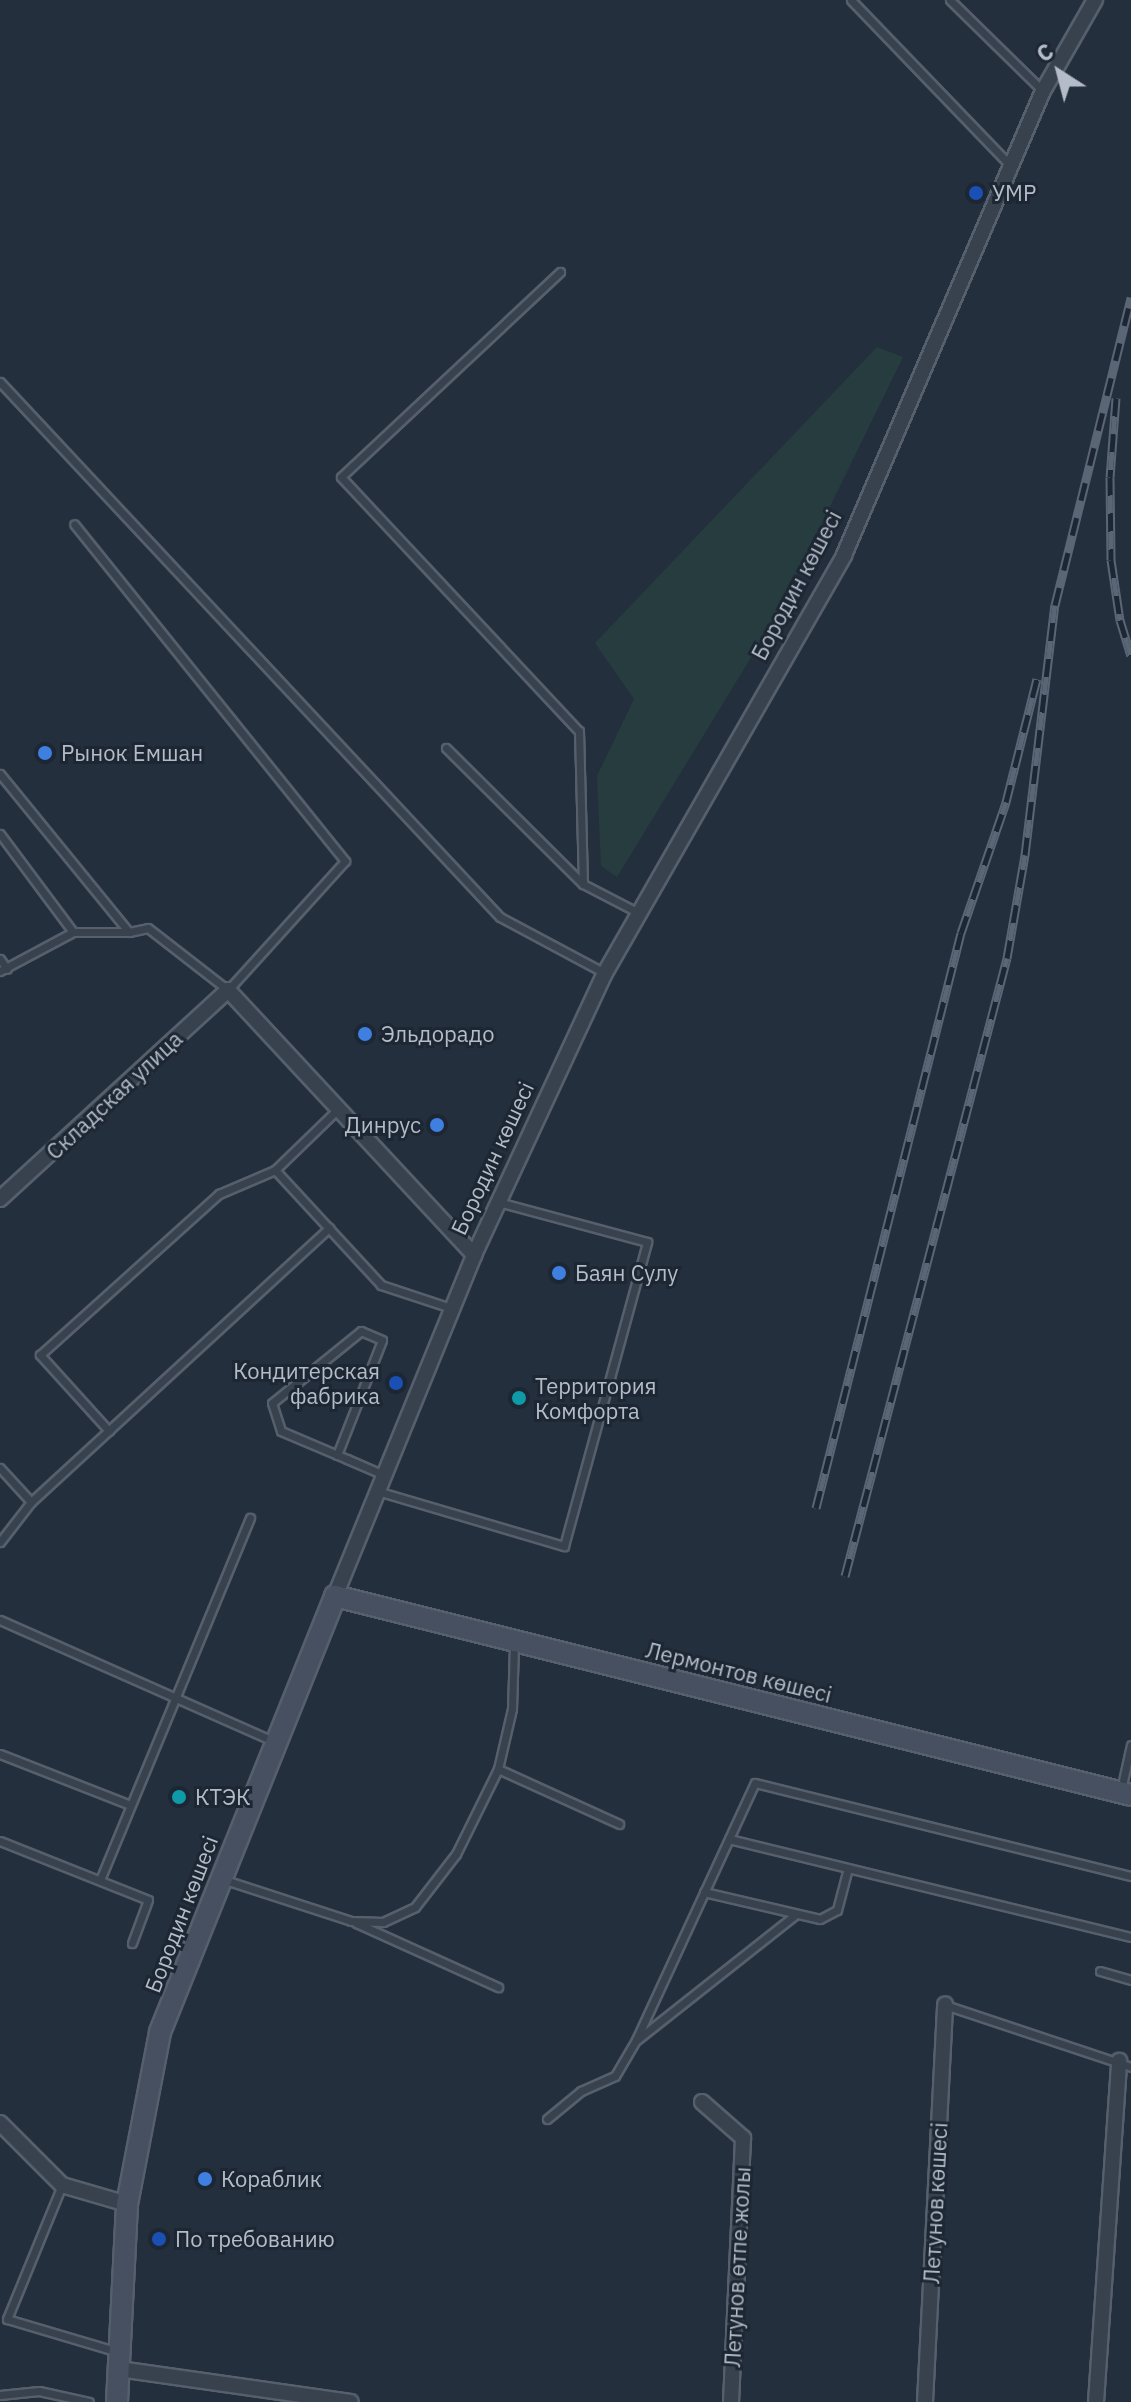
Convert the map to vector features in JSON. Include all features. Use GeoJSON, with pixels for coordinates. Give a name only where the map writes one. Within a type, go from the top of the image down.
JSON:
{"type":"FeatureCollection","features":[{"type":"Feature","properties":{"kind":"street","name":"Бородин көшесі"},"geometry":{"type":"LineString","coordinates":[[117,2402],[127,2204],[160,2032],[451,1308],[605,973],[844,555],[1043,91],[1095,0]]}},
{"type":"Feature","properties":{"kind":"street"},"geometry":{"type":"LineString","coordinates":[[228,990],[474,1255]]}},
{"type":"Feature","properties":{"kind":"street","name":"Складская улица"},"geometry":{"type":"LineString","coordinates":[[0,1199],[228,990]]}},
{"type":"Feature","properties":{"kind":"street","name":"Лермонтов көшесі"},"geometry":{"type":"LineString","coordinates":[[335,1596],[1126,1793]]}},
{"type":"Feature","properties":{"kind":"street","name":"Летунов көшесі"},"geometry":{"type":"LineString","coordinates":[[925,2402],[945,2005]]}},
{"type":"Feature","properties":{"kind":"street"},"geometry":{"type":"LineString","coordinates":[[1096,2402],[1125,2064]]}},
{"type":"Feature","properties":{"kind":"street","name":"Летунов өтпе жолы"},"geometry":{"type":"LineString","coordinates":[[702,2102],[743,2138],[731,2402]]}},
{"type":"Feature","properties":{"kind":"street"},"geometry":{"type":"LineString","coordinates":[[0,2123],[62,2185],[127,2204]]}},
{"type":"Feature","properties":{"kind":"street"},"geometry":{"type":"LineString","coordinates":[[120,2360],[351,2402]]}},
{"type":"Feature","properties":{"kind":"lane"},"geometry":{"type":"LineString","coordinates":[[851,0],[1012,166]]}},
{"type":"Feature","properties":{"kind":"lane"},"geometry":{"type":"LineString","coordinates":[[950,0],[1043,91]]}},
{"type":"Feature","properties":{"kind":"lane"},"geometry":{"type":"LineString","coordinates":[[560,272],[341,477],[579,731],[583,884]]}},
{"type":"Feature","properties":{"kind":"lane"},"geometry":{"type":"LineString","coordinates":[[0,382],[500,917],[605,973]]}},
{"type":"Feature","properties":{"kind":"lane"},"geometry":{"type":"LineString","coordinates":[[0,959],[4,970],[73,932],[129,932],[148,928],[228,990],[345,861],[74,524]]}},
{"type":"Feature","properties":{"kind":"lane"},"geometry":{"type":"LineString","coordinates":[[446,748],[583,884],[639,913]]}},
{"type":"Feature","properties":{"kind":"lane"},"geometry":{"type":"LineString","coordinates":[[0,774],[129,932]]}},
{"type":"Feature","properties":{"kind":"lane"},"geometry":{"type":"LineString","coordinates":[[0,834],[73,932]]}},
{"type":"Feature","properties":{"kind":"lane"},"geometry":{"type":"LineString","coordinates":[[109,1431],[40,1355],[219,1194],[275,1170],[338,1109]]}},
{"type":"Feature","properties":{"kind":"lane"},"geometry":{"type":"LineString","coordinates":[[275,1170],[381,1285],[451,1308]]}},
{"type":"Feature","properties":{"kind":"lane"},"geometry":{"type":"LineString","coordinates":[[377,1491],[564,1546],[647,1242],[498,1202]]}},
{"type":"Feature","properties":{"kind":"lane"},"geometry":{"type":"LineString","coordinates":[[0,1542],[31,1502],[329,1228]]}},
{"type":"Feature","properties":{"kind":"lane"},"geometry":{"type":"LineString","coordinates":[[337,1455],[382,1340],[361,1331],[272,1403],[281,1431],[337,1455],[384,1475]]}},
{"type":"Feature","properties":{"kind":"lane"},"geometry":{"type":"LineString","coordinates":[[0,1468],[31,1502]]}},
{"type":"Feature","properties":{"kind":"lane"},"geometry":{"type":"LineString","coordinates":[[100,1880],[250,1518]]}},
{"type":"Feature","properties":{"kind":"lane"},"geometry":{"type":"LineString","coordinates":[[0,1620],[275,1742]]}},
{"type":"Feature","properties":{"kind":"lane"},"geometry":{"type":"LineString","coordinates":[[351,1921],[383,1922],[415,1907],[456,1854],[498,1769],[512,1709],[514,1641]]}},
{"type":"Feature","properties":{"kind":"lane"},"geometry":{"type":"LineString","coordinates":[[1126,1793],[1131,1745]]}},
{"type":"Feature","properties":{"kind":"lane"},"geometry":{"type":"LineString","coordinates":[[0,1754],[130,1805]]}},
{"type":"Feature","properties":{"kind":"lane"},"geometry":{"type":"LineString","coordinates":[[498,1769],[619,1824]]}},
{"type":"Feature","properties":{"kind":"lane"},"geometry":{"type":"LineString","coordinates":[[547,2119],[581,2091],[615,2076],[636,2040],[755,1783],[1131,1876]]}},
{"type":"Feature","properties":{"kind":"lane"},"geometry":{"type":"LineString","coordinates":[[729,1839],[1131,1937]]}},
{"type":"Feature","properties":{"kind":"lane"},"geometry":{"type":"LineString","coordinates":[[0,1841],[148,1900],[132,1943]]}},
{"type":"Feature","properties":{"kind":"lane"},"geometry":{"type":"LineString","coordinates":[[704,1892],[820,1919],[837,1910],[848,1868]]}},
{"type":"Feature","properties":{"kind":"lane"},"geometry":{"type":"LineString","coordinates":[[220,1878],[351,1921],[498,1987]]}},
{"type":"Feature","properties":{"kind":"lane"},"geometry":{"type":"LineString","coordinates":[[636,2040],[796,1914]]}},
{"type":"Feature","properties":{"kind":"lane"},"geometry":{"type":"LineString","coordinates":[[1100,1971],[1131,1980]]}},
{"type":"Feature","properties":{"kind":"lane"},"geometry":{"type":"LineString","coordinates":[[945,2005],[1125,2064]]}},
{"type":"Feature","properties":{"kind":"lane"},"geometry":{"type":"LineString","coordinates":[[62,2185],[7,2319],[120,2360]]}},
{"type":"Feature","properties":{"kind":"lane"},"geometry":{"type":"LineString","coordinates":[[0,2395],[39,2391],[89,2402]]}},
{"type":"Feature","properties":{"kind":"green space"},"geometry":{"type":"Polygon","coordinates":[[[877,347],[903,357],[777,615],[617,877],[601,866],[597,776],[634,699],[595,643],[877,347]]]}},
{"type":"Feature","properties":{"kind":"railway"},"geometry":{"type":"LineString","coordinates":[[845,1576],[1007,958],[1025,855],[1055,605],[1131,297]]}},
{"type":"Feature","properties":{"kind":"railway"},"geometry":{"type":"LineString","coordinates":[[1116,398],[1110,477],[1111,560],[1120,620],[1131,655]]}},
{"type":"Feature","properties":{"kind":"railway"},"geometry":{"type":"LineString","coordinates":[[816,1508],[961,933],[1006,802],[1037,679]]}},
{"type":"Feature","properties":{"kind":"place","name":"УМР"},"geometry":{"type":"Point","coordinates":[976,193]}},
{"type":"Feature","properties":{"kind":"place","name":"Рынок Емшан"},"geometry":{"type":"Point","coordinates":[45,753]}},
{"type":"Feature","properties":{"kind":"place","name":"Эльдорадо"},"geometry":{"type":"Point","coordinates":[365,1034]}},
{"type":"Feature","properties":{"kind":"place","name":"Динрус"},"geometry":{"type":"Point","coordinates":[437,1125]}},
{"type":"Feature","properties":{"kind":"place","name":"Баян Сулу"},"geometry":{"type":"Point","coordinates":[559,1273]}},
{"type":"Feature","properties":{"kind":"place","name":"Кондитерская фабрика"},"geometry":{"type":"Point","coordinates":[396,1383]}},
{"type":"Feature","properties":{"kind":"place","name":"Территория Комфорта"},"geometry":{"type":"Point","coordinates":[519,1398]}},
{"type":"Feature","properties":{"kind":"place","name":"КТЭК"},"geometry":{"type":"Point","coordinates":[179,1797]}},
{"type":"Feature","properties":{"kind":"place","name":"Кораблик"},"geometry":{"type":"Point","coordinates":[205,2179]}},
{"type":"Feature","properties":{"kind":"place","name":"По требованию"},"geometry":{"type":"Point","coordinates":[159,2239]}}]}
